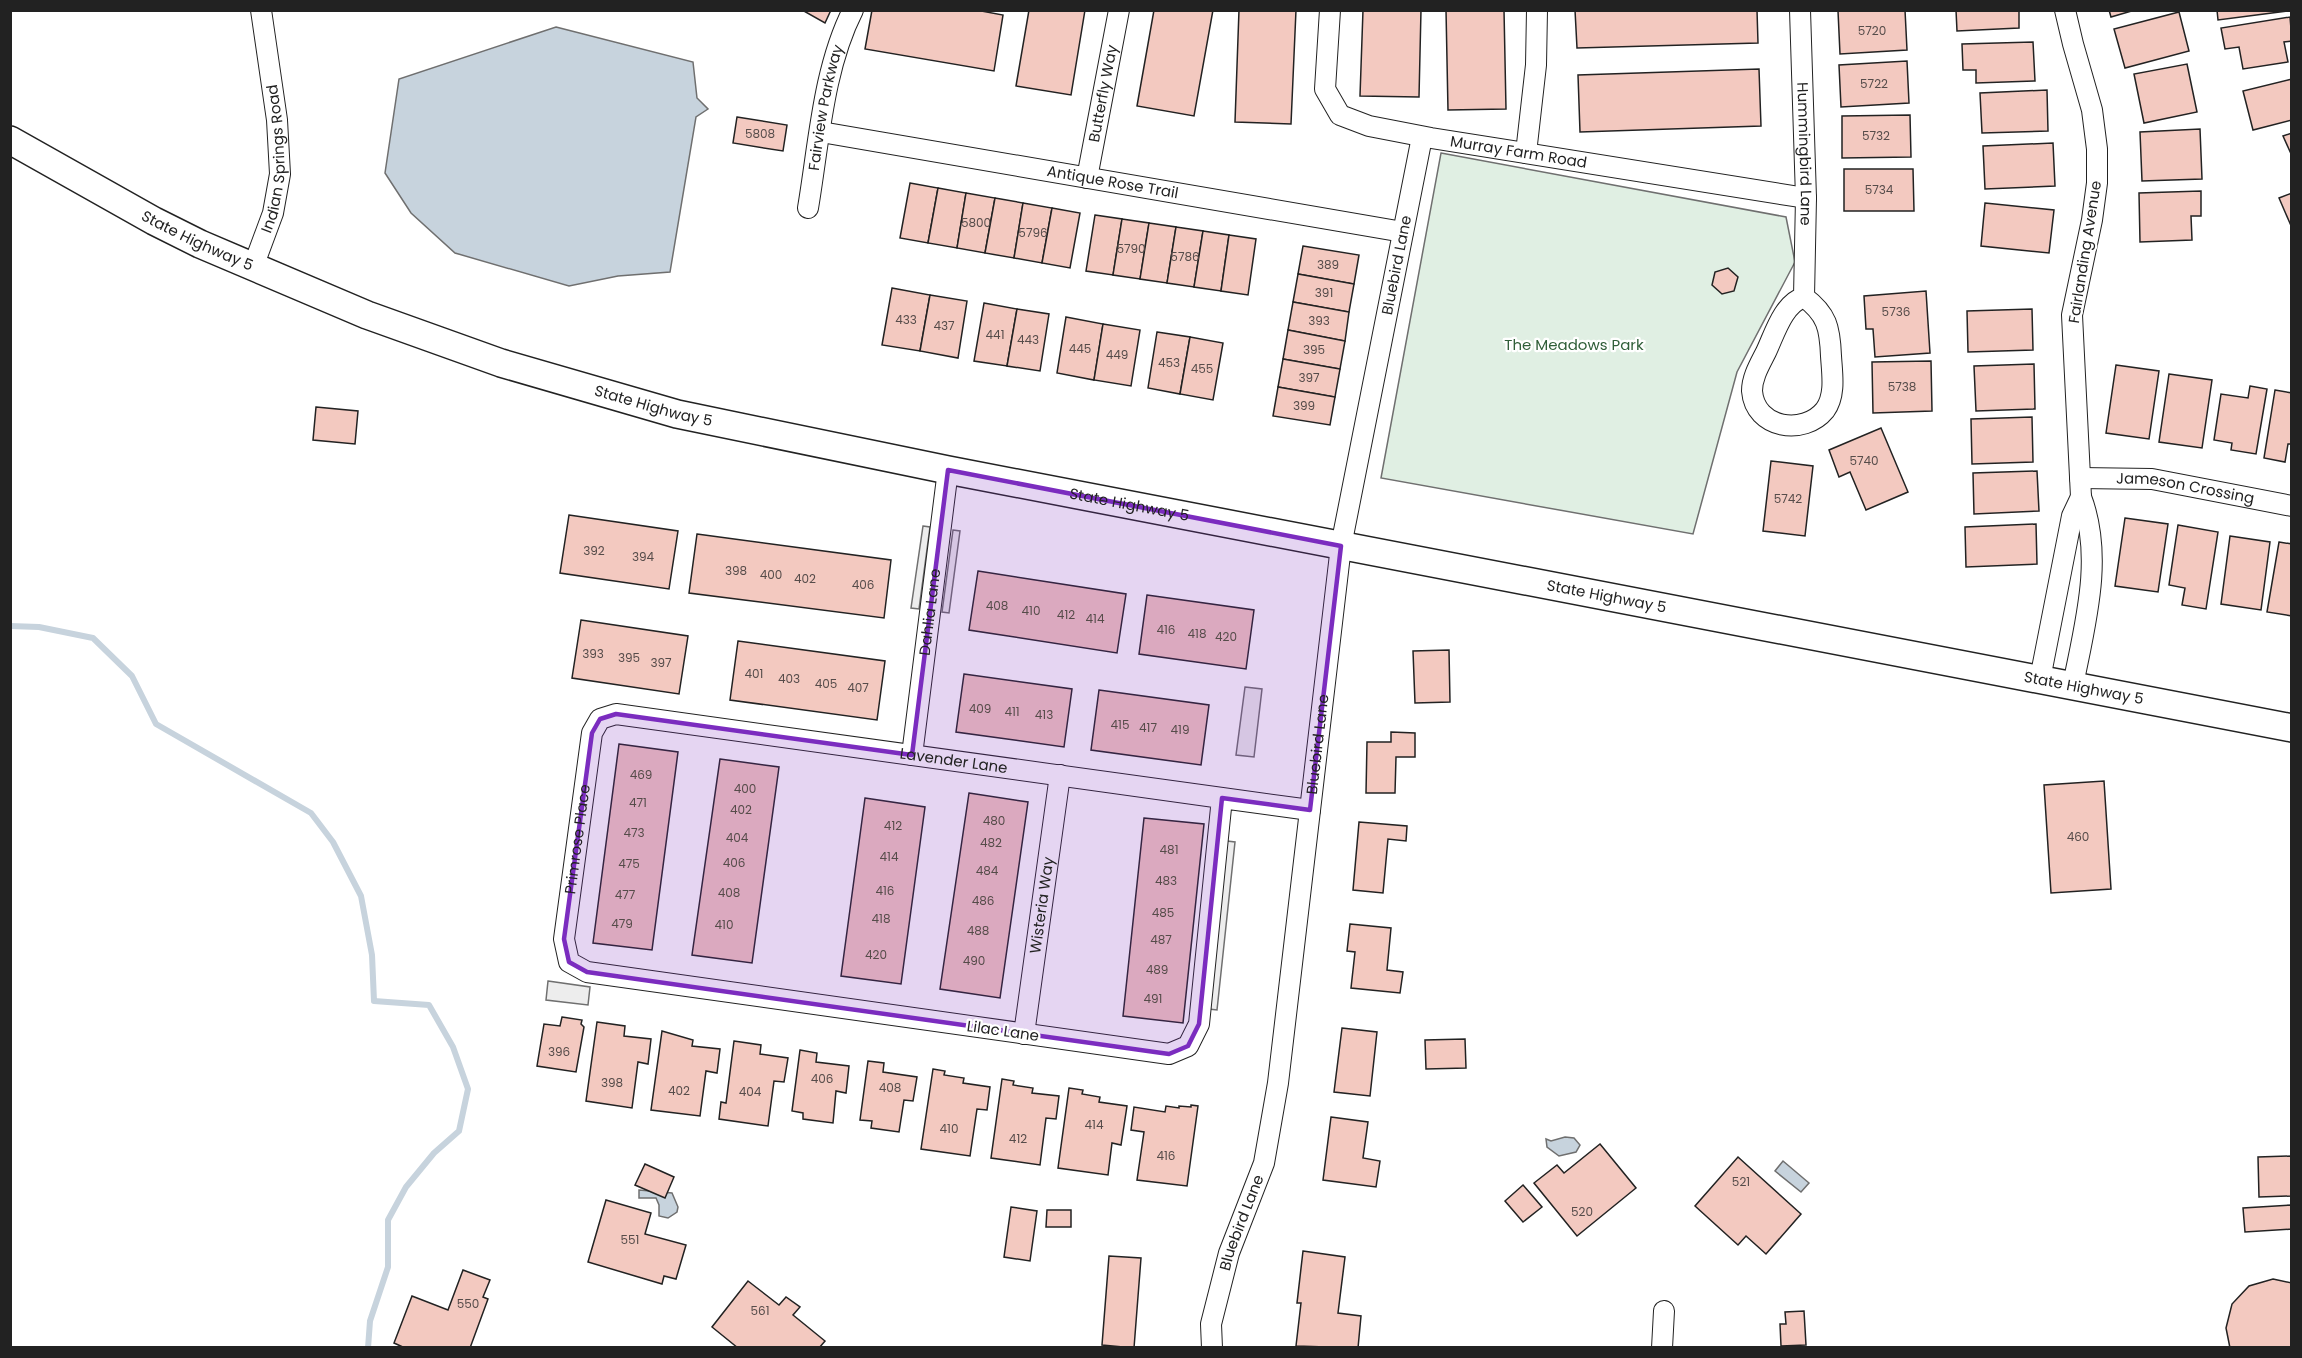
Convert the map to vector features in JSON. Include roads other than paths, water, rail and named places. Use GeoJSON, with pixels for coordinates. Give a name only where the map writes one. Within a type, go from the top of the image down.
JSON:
{"type":"FeatureCollection","features":[{"type":"Feature","properties":{"kind":"main road","name":"State Highway 5"},"geometry":{"type":"LineString","coordinates":[[10,140],[154,221],[200,244],[367,315],[501,363],[677,414],[948,470],[2292,729]]}},
{"type":"Feature","properties":{"kind":"street","name":"Indian Springs Road"},"geometry":{"type":"LineString","coordinates":[[253,267],[273,213],[280,174],[277,120],[261,10]]}},
{"type":"Feature","properties":{"kind":"street","name":"Fairview Parkway"},"geometry":{"type":"LineString","coordinates":[[808,208],[820,132],[838,46],[853,10]]}},
{"type":"Feature","properties":{"kind":"street","name":"Butterfly Way"},"geometry":{"type":"LineString","coordinates":[[1087,178],[1119,10]]}},
{"type":"Feature","properties":{"kind":"street","name":"Murray Farm Road"},"geometry":{"type":"LineString","coordinates":[[1330,10],[1325,89],[1340,115],[1369,126],[1422,137],[1806,198]]}},
{"type":"Feature","properties":{"kind":"street"},"geometry":{"type":"LineString","coordinates":[[1526,153],[1536,65],[1537,10]]}},
{"type":"Feature","properties":{"kind":"street","name":"Hummingbird Lane"},"geometry":{"type":"LineString","coordinates":[[1800,10],[1806,198],[1804,297]]}},
{"type":"Feature","properties":{"kind":"street","name":"Fairlanding Avenue"},"geometry":{"type":"LineString","coordinates":[[2065,10],[2092,110],[2097,149],[2097,183],[2072,315],[2080,487],[2089,517],[2092,566],[2088,604],[2073,686]]}},
{"type":"Feature","properties":{"kind":"street","name":"Antique Rose Trail"},"geometry":{"type":"LineString","coordinates":[[820,132],[1403,232]]}},
{"type":"Feature","properties":{"kind":"street","name":"Bluebird Lane"},"geometry":{"type":"LineString","coordinates":[[1212,1347],[1211,1323],[1229,1253],[1264,1163],[1278,1083],[1341,546],[1422,137]]}},
{"type":"Feature","properties":{"kind":"street"},"geometry":{"type":"LineString","coordinates":[[1804,297],[1815,305],[1826,319],[1831,333],[1833,389],[1826,409],[1810,423],[1795,427],[1777,424],[1764,415],[1756,404],[1752,391],[1755,375],[1786,309],[1796,299],[1804,297]]}},
{"type":"Feature","properties":{"kind":"street","name":"Dahlia Lane"},"geometry":{"type":"LineString","coordinates":[[912,755],[948,470]]}},
{"type":"Feature","properties":{"kind":"street","name":"Jameson Crossing"},"geometry":{"type":"LineString","coordinates":[[2080,487],[2152,479],[2292,506]]}},
{"type":"Feature","properties":{"kind":"street","name":"Fairlanding Avenue"},"geometry":{"type":"LineString","coordinates":[[2040,679],[2072,516],[2080,487]]}},
{"type":"Feature","properties":{"kind":"street","name":"Lavender Lane"},"geometry":{"type":"LineString","coordinates":[[600,718],[616,714],[1310,810]]}},
{"type":"Feature","properties":{"kind":"street","name":"Primrose Place"},"geometry":{"type":"LineString","coordinates":[[569,962],[564,939],[592,733],[600,718]]}},
{"type":"Feature","properties":{"kind":"street","name":"Wisteria Way"},"geometry":{"type":"LineString","coordinates":[[1024,1034],[1060,775]]}},
{"type":"Feature","properties":{"kind":"street","name":"Lilac Lane"},"geometry":{"type":"LineString","coordinates":[[569,962],[587,972],[1169,1054],[1188,1046],[1198,1023],[1222,798]]}},
{"type":"Feature","properties":{"kind":"street"},"geometry":{"type":"LineString","coordinates":[[1662,1347],[1664,1311]]}},
{"type":"Feature","properties":{"kind":"waterway"},"geometry":{"type":"LineString","coordinates":[[10,626],[39,627],[93,638],[132,676],[156,724],[311,813],[333,842],[361,896],[372,955],[374,1001],[429,1005],[453,1047],[468,1089],[459,1131],[434,1153],[406,1187],[388,1220],[388,1267],[370,1321],[368,1348]]}},
{"type":"Feature","properties":{"kind":"park label","name":"The Meadows Park"},"geometry":{"type":"Point","coordinates":[1574,345]}}]}
